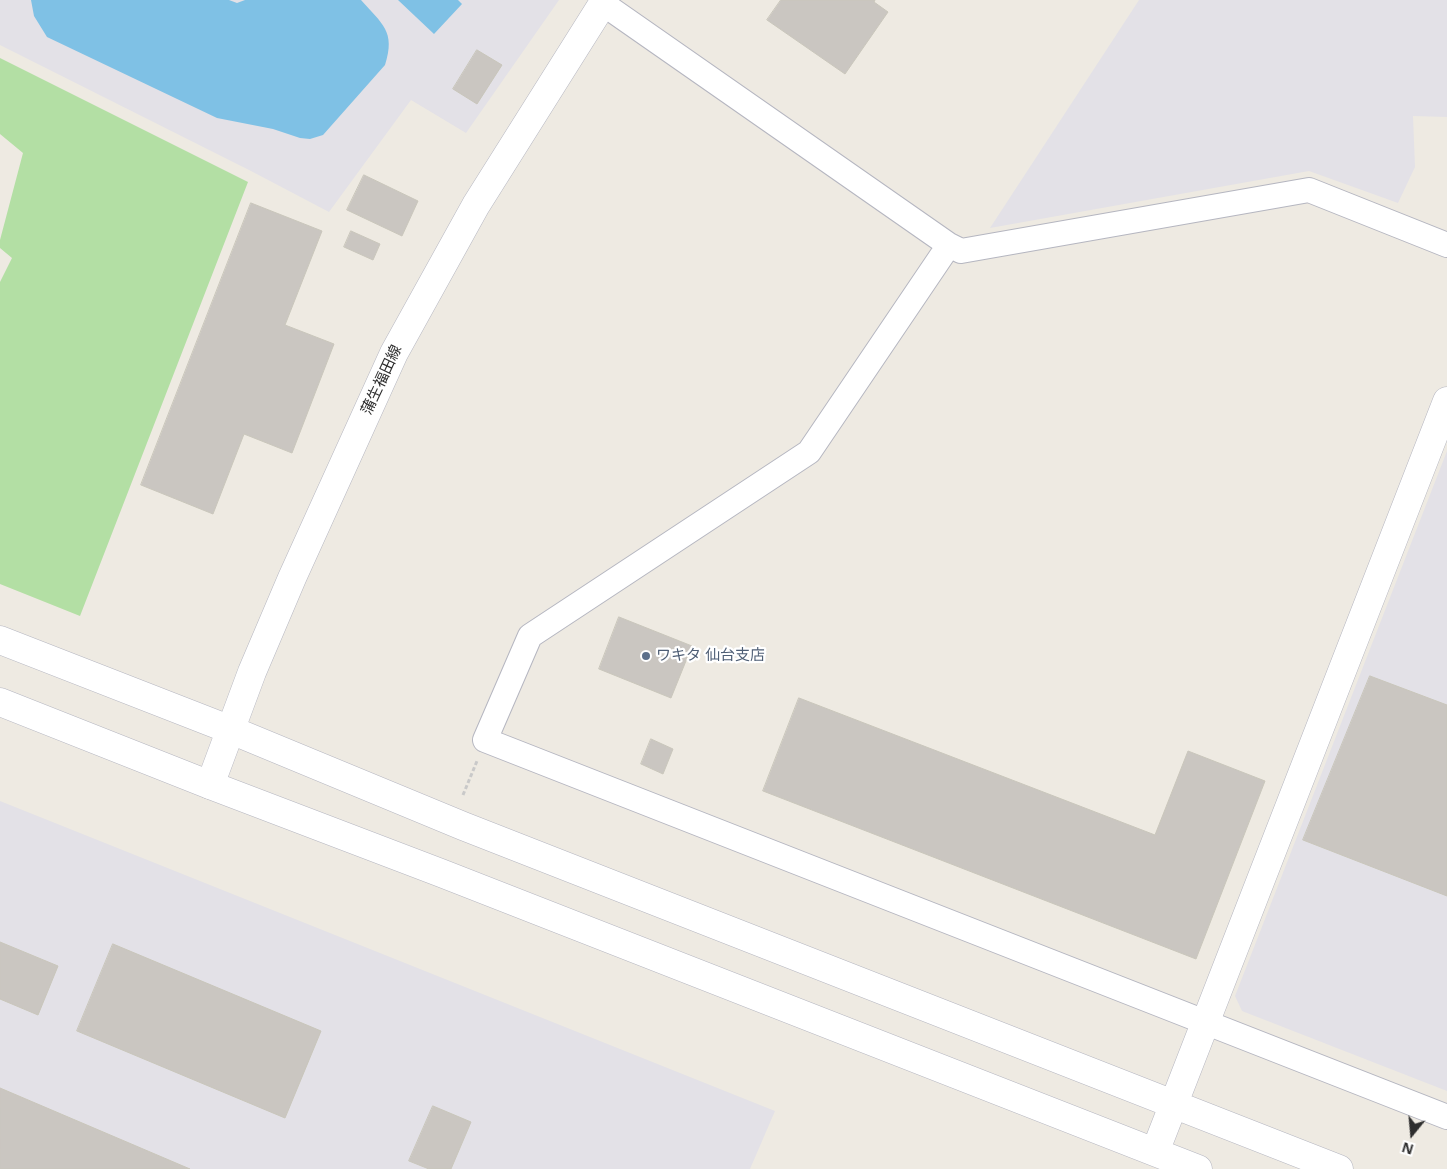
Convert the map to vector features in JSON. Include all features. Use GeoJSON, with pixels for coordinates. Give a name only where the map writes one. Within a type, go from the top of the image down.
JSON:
{"type":"FeatureCollection","features":[{"type":"Feature","properties":{"kind":"street"},"geometry":{"type":"LineString","coordinates":[[604,2],[949,245],[961,251],[1309,190],[1447,245]]}},
{"type":"Feature","properties":{"kind":"street","name":"蒲生福田線"},"geometry":{"type":"LineString","coordinates":[[210,785],[252,672],[288,587],[394,352],[476,205],[604,2]]}},
{"type":"Feature","properties":{"kind":"street"},"geometry":{"type":"LineString","coordinates":[[949,245],[809,452],[530,636],[485,740],[1447,1117]]}},
{"type":"Feature","properties":{"kind":"street"},"geometry":{"type":"LineString","coordinates":[[1155,1152],[1447,401]]}},
{"type":"Feature","properties":{"kind":"street"},"geometry":{"type":"LineString","coordinates":[[0,640],[231,730],[462,826],[1339,1169]]}},
{"type":"Feature","properties":{"kind":"street"},"geometry":{"type":"LineString","coordinates":[[0,702],[1198,1169]]}},
{"type":"Feature","properties":{"kind":"path"},"geometry":{"type":"LineString","coordinates":[[463,795],[485,740]]}},
{"type":"Feature","properties":{"kind":"shaded area"},"geometry":{"type":"Polygon","coordinates":[[[0,0],[559,0],[466,133],[411,100],[329,212],[0,45],[0,0]]]}},
{"type":"Feature","properties":{"kind":"shaded area"},"geometry":{"type":"Polygon","coordinates":[[[1139,0],[1447,0],[1447,117],[1413,116],[1415,167],[1398,203],[1309,171],[990,228],[1139,0]]]}},
{"type":"Feature","properties":{"kind":"shaded area"},"geometry":{"type":"Polygon","coordinates":[[[1447,451],[1447,1091],[1242,1011],[1235,996],[1447,451]]]}},
{"type":"Feature","properties":{"kind":"shaded area"},"geometry":{"type":"Polygon","coordinates":[[[0,801],[775,1111],[750,1169],[0,1169],[0,801]]]}},
{"type":"Feature","properties":{"kind":"green space"},"geometry":{"type":"Polygon","coordinates":[[[0,58],[248,182],[80,616],[0,584],[0,282],[12,258],[0,248],[0,240],[23,153],[0,134],[0,58]]]}},
{"type":"Feature","properties":{"kind":"water"},"geometry":{"type":"Polygon","coordinates":[[[31,0],[229,0],[237,3],[245,0],[361,0],[385,29],[389,44],[388,53],[385,65],[323,135],[310,139],[300,138],[273,129],[217,118],[47,37],[34,16],[31,0]]]}},
{"type":"Feature","properties":{"kind":"water"},"geometry":{"type":"Polygon","coordinates":[[[398,0],[458,0],[462,4],[434,34],[398,0]]]}},
{"type":"Feature","properties":{"kind":"building"},"geometry":{"type":"Polygon","coordinates":[[[781,0],[875,0],[874,2],[888,12],[845,74],[767,20],[781,0]]]}},
{"type":"Feature","properties":{"kind":"building"},"geometry":{"type":"Polygon","coordinates":[[[477,50],[502,65],[477,104],[453,89],[477,50]]]}},
{"type":"Feature","properties":{"kind":"building"},"geometry":{"type":"Polygon","coordinates":[[[364,175],[418,201],[402,236],[347,210],[364,175]]]}},
{"type":"Feature","properties":{"kind":"building"},"geometry":{"type":"Polygon","coordinates":[[[251,203],[322,231],[285,325],[334,344],[292,453],[244,434],[213,514],[141,485],[251,203]]]}},
{"type":"Feature","properties":{"kind":"building"},"geometry":{"type":"Polygon","coordinates":[[[351,231],[380,244],[373,260],[344,247],[351,231]]]}},
{"type":"Feature","properties":{"kind":"building"},"geometry":{"type":"Polygon","coordinates":[[[619,617],[692,646],[671,698],[599,669],[619,617]]]}},
{"type":"Feature","properties":{"kind":"building"},"geometry":{"type":"Polygon","coordinates":[[[1370,676],[1447,705],[1447,896],[1303,840],[1370,676]]]}},
{"type":"Feature","properties":{"kind":"building"},"geometry":{"type":"Polygon","coordinates":[[[799,698],[1155,835],[1188,751],[1265,781],[1196,959],[763,791],[799,698]]]}},
{"type":"Feature","properties":{"kind":"building"},"geometry":{"type":"Polygon","coordinates":[[[651,739],[673,749],[663,774],[641,764],[651,739]]]}},
{"type":"Feature","properties":{"kind":"building"},"geometry":{"type":"Polygon","coordinates":[[[0,942],[58,966],[38,1015],[0,999],[0,942]]]}},
{"type":"Feature","properties":{"kind":"building"},"geometry":{"type":"Polygon","coordinates":[[[113,944],[321,1031],[285,1118],[77,1031],[113,944]]]}},
{"type":"Feature","properties":{"kind":"building"},"geometry":{"type":"Polygon","coordinates":[[[0,1088],[190,1169],[0,1169],[0,1088]]]}},
{"type":"Feature","properties":{"kind":"building"},"geometry":{"type":"Polygon","coordinates":[[[433,1106],[471,1122],[451,1169],[429,1169],[409,1161],[433,1106]]]}},
{"type":"Feature","properties":{"kind":"place","name":"ワキタ 仙台支店"},"geometry":{"type":"Point","coordinates":[646,656]}}]}
